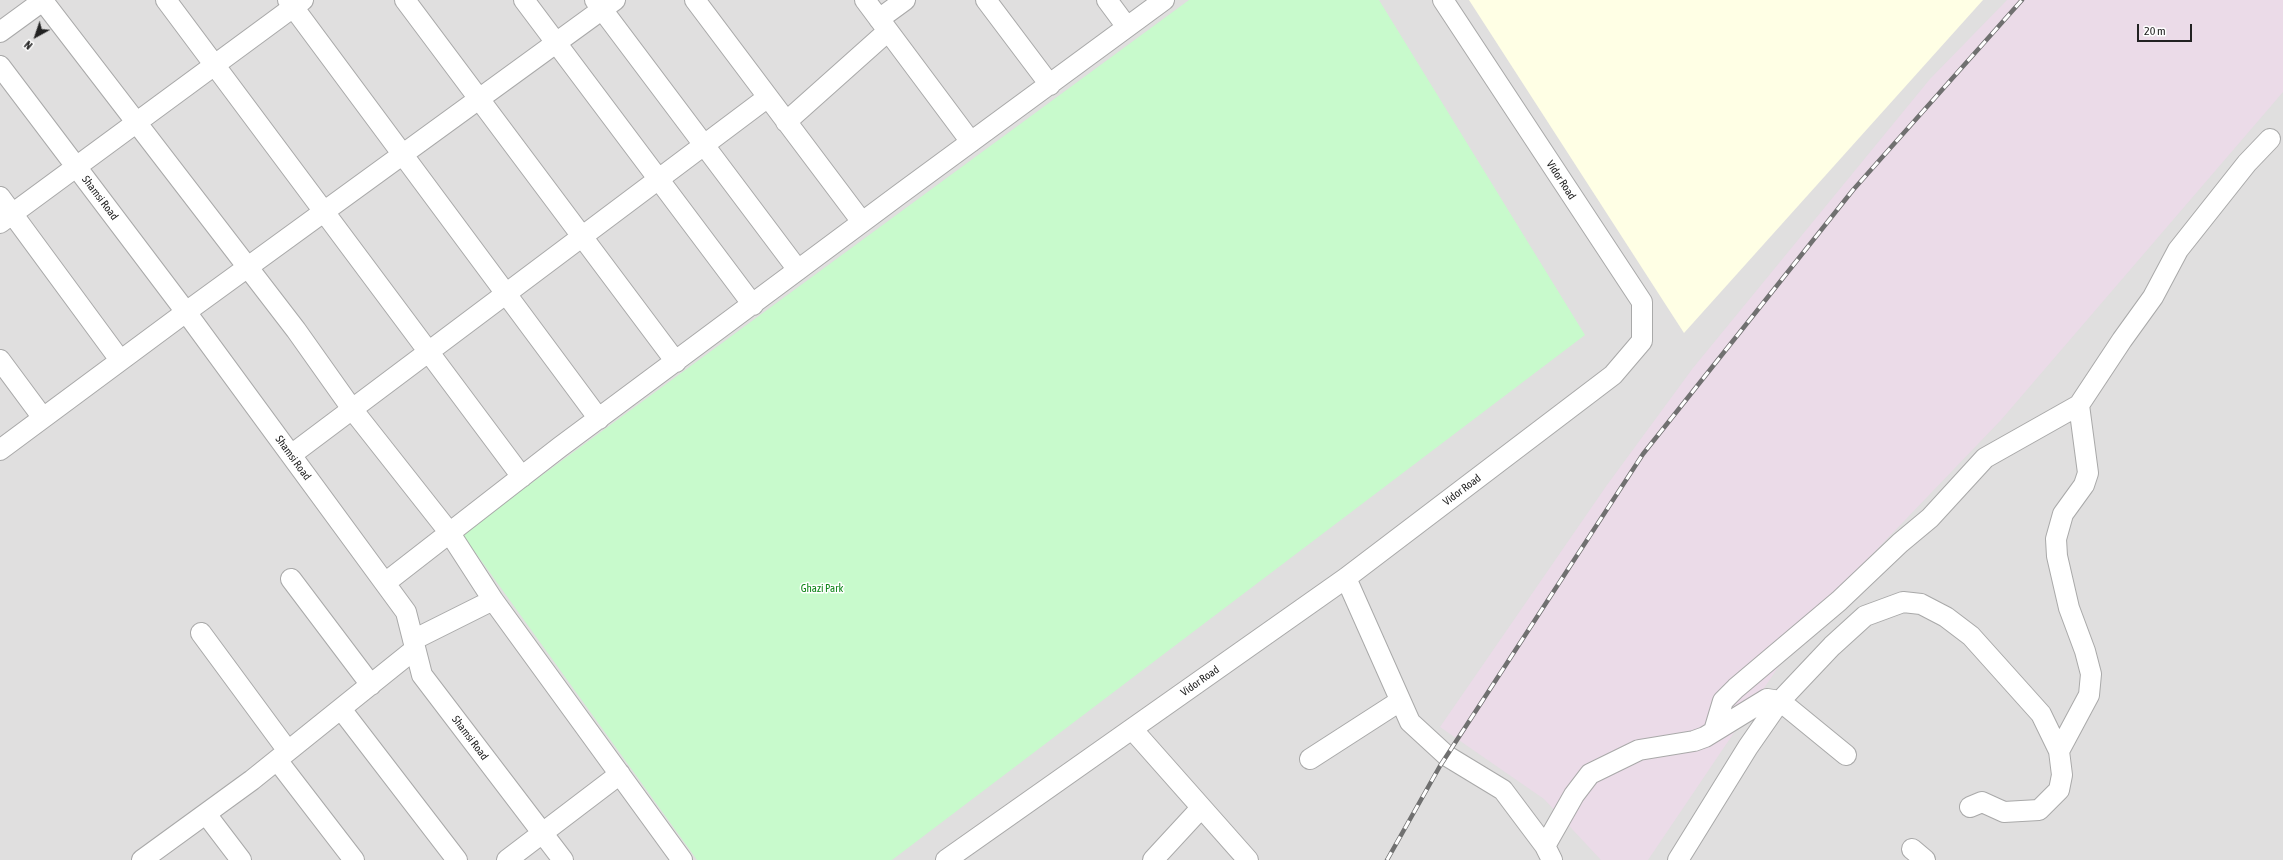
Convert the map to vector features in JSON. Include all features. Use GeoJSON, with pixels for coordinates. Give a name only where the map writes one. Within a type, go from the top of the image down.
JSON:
{"type":"FeatureCollection","features":[{"type":"Feature","properties":{"kind":"street"},"geometry":{"type":"LineString","coordinates":[[0,32],[43,0],[248,267],[352,409],[449,532],[494,600],[682,860]]}},
{"type":"Feature","properties":{"kind":"street"},"geometry":{"type":"LineString","coordinates":[[166,0],[522,477]]}},
{"type":"Feature","properties":{"kind":"street"},"geometry":{"type":"LineString","coordinates":[[405,0],[676,362]]}},
{"type":"Feature","properties":{"kind":"street"},"geometry":{"type":"LineString","coordinates":[[524,0],[753,305]]}},
{"type":"Feature","properties":{"kind":"street"},"geometry":{"type":"LineString","coordinates":[[695,0],[862,222]]}},
{"type":"Feature","properties":{"kind":"street"},"geometry":{"type":"LineString","coordinates":[[865,0],[971,142]]}},
{"type":"Feature","properties":{"kind":"street"},"geometry":{"type":"LineString","coordinates":[[786,122],[884,25],[905,0]]}},
{"type":"Feature","properties":{"kind":"street"},"geometry":{"type":"LineString","coordinates":[[986,0],[1050,84]]}},
{"type":"Feature","properties":{"kind":"street"},"geometry":{"type":"LineString","coordinates":[[1107,0],[1127,27]]}},
{"type":"Feature","properties":{"kind":"street"},"geometry":{"type":"LineString","coordinates":[[385,583],[449,532],[862,222],[1164,0]]}},
{"type":"Feature","properties":{"kind":"street","name":"Vidor Road"},"geometry":{"type":"LineString","coordinates":[[946,860],[1346,578],[1614,375],[1642,341],[1642,302],[1443,0]]}},
{"type":"Feature","properties":{"kind":"street"},"geometry":{"type":"LineString","coordinates":[[6,219],[215,65],[295,2],[403,155],[599,419]]}},
{"type":"Feature","properties":{"kind":"street"},"geometry":{"type":"LineString","coordinates":[[0,450],[120,360],[556,43],[604,3],[704,145],[798,270]]}},
{"type":"Feature","properties":{"kind":"street","name":"Shamsi Road"},"geometry":{"type":"LineString","coordinates":[[0,66],[186,312],[406,612],[422,675],[562,860]]}},
{"type":"Feature","properties":{"kind":"street"},"geometry":{"type":"LineString","coordinates":[[291,455],[768,98]]}},
{"type":"Feature","properties":{"kind":"street"},"geometry":{"type":"LineString","coordinates":[[1714,731],[1723,701],[1736,688],[1839,601],[1900,543],[1930,518],[1985,458],[2079,405],[2122,340],[2153,297],[2178,250],[2247,163],[2270,139]]}},
{"type":"Feature","properties":{"kind":"street"},"geometry":{"type":"LineString","coordinates":[[0,197],[6,219],[120,360]]}},
{"type":"Feature","properties":{"kind":"street"},"geometry":{"type":"LineString","coordinates":[[0,360],[43,418]]}},
{"type":"Feature","properties":{"kind":"street"},"geometry":{"type":"LineString","coordinates":[[2059,751],[2089,695],[2091,674],[2085,650],[2069,608],[2057,556],[2056,539],[2063,514],[2084,485],[2088,473],[2079,405]]}},
{"type":"Feature","properties":{"kind":"street"},"geometry":{"type":"LineString","coordinates":[[1346,578],[1410,722],[1447,756],[1503,790],[1549,853]]}},
{"type":"Feature","properties":{"kind":"street"},"geometry":{"type":"LineString","coordinates":[[291,579],[371,684]]}},
{"type":"Feature","properties":{"kind":"street"},"geometry":{"type":"LineString","coordinates":[[142,860],[283,756],[371,684],[414,644],[494,600]]}},
{"type":"Feature","properties":{"kind":"street"},"geometry":{"type":"LineString","coordinates":[[1678,860],[1748,747],[1780,700],[1832,646],[1865,616],[1903,602],[1921,604],[1946,618],[1971,636],[2041,714],[2059,751],[2062,775],[2060,790],[2039,810],[2004,812],[1982,802],[1970,807]]}},
{"type":"Feature","properties":{"kind":"street"},"geometry":{"type":"LineString","coordinates":[[201,633],[354,860]]}},
{"type":"Feature","properties":{"kind":"street"},"geometry":{"type":"LineString","coordinates":[[1549,853],[1574,795],[1590,774],[1639,750],[1694,741],[1714,731],[1767,699],[1780,700],[1846,755]]}},
{"type":"Feature","properties":{"kind":"street"},"geometry":{"type":"LineString","coordinates":[[1310,759],[1400,701]]}},
{"type":"Feature","properties":{"kind":"street"},"geometry":{"type":"LineString","coordinates":[[341,709],[457,860]]}},
{"type":"Feature","properties":{"kind":"street"},"geometry":{"type":"LineString","coordinates":[[1132,729],[1248,860]]}},
{"type":"Feature","properties":{"kind":"street"},"geometry":{"type":"LineString","coordinates":[[508,860],[620,774]]}},
{"type":"Feature","properties":{"kind":"street"},"geometry":{"type":"LineString","coordinates":[[1153,860],[1201,808]]}},
{"type":"Feature","properties":{"kind":"street"},"geometry":{"type":"LineString","coordinates":[[206,814],[241,860]]}},
{"type":"Feature","properties":{"kind":"shaded area"},"geometry":{"type":"Polygon","coordinates":[[[0,0],[2283,0],[2283,860],[0,860],[0,0]]]}},
{"type":"Feature","properties":{"kind":"shaded area"},"geometry":{"type":"Polygon","coordinates":[[[1469,0],[1983,0],[1684,333],[1469,0]]]}},
{"type":"Feature","properties":{"kind":"shaded area"},"geometry":{"type":"Polygon","coordinates":[[[2007,0],[2283,0],[2283,92],[2001,420],[1812,617],[1648,860],[1601,860],[1544,799],[1440,727],[1607,485],[1693,368],[1930,79],[2007,0]]]}},
{"type":"Feature","properties":{"kind":"green space","name":"Ghazi Park"},"geometry":{"type":"Polygon","coordinates":[[[1189,0],[1379,0],[1585,335],[892,860],[697,860],[462,534],[1189,0]]]}},
{"type":"Feature","properties":{"kind":"railway"},"geometry":{"type":"LineString","coordinates":[[1387,860],[1440,766],[1643,454],[1853,190],[2022,0]]}}]}
